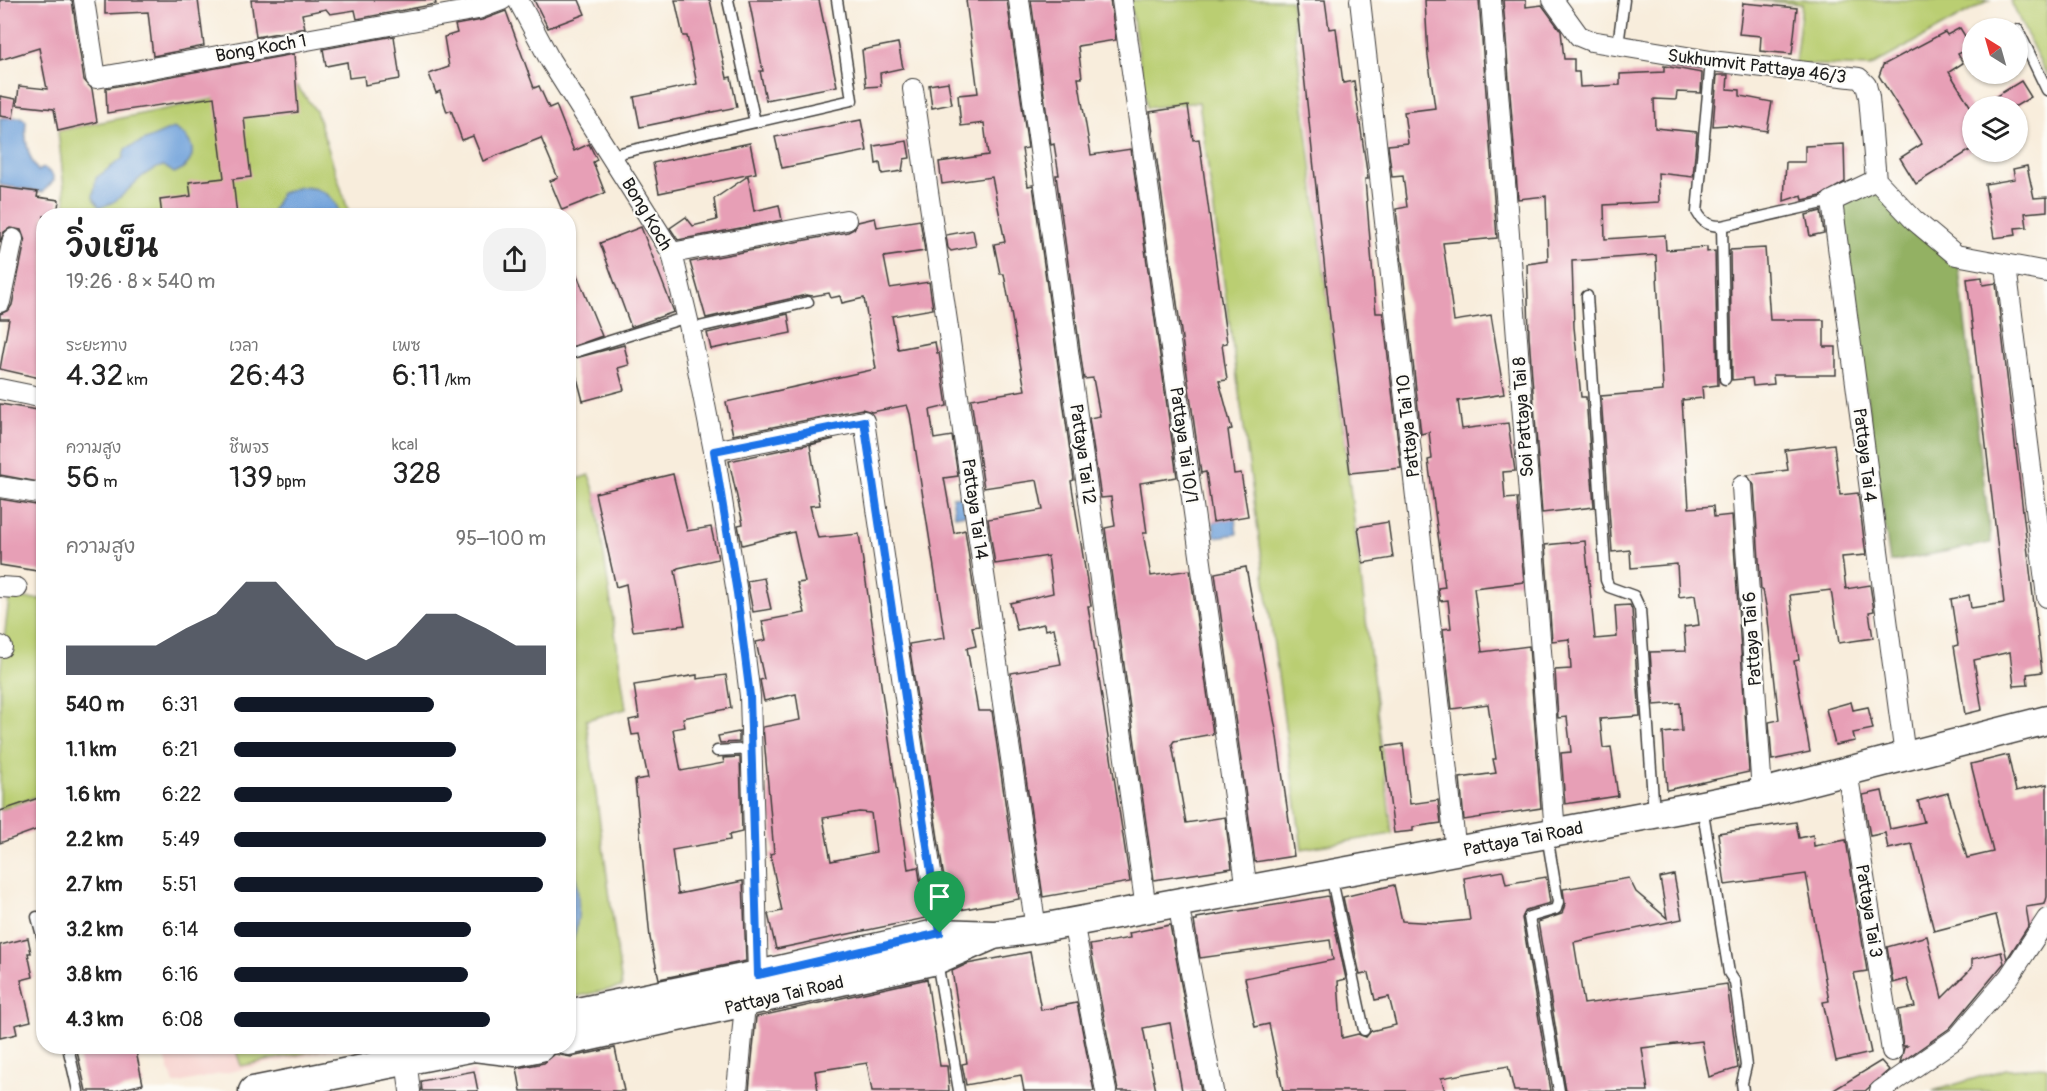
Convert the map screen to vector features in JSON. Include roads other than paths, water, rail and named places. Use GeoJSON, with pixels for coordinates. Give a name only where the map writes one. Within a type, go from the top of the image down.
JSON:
{"type":"FeatureCollection","features":[{"type":"Feature","properties":{"kind":"main road","name":"Pattaya Tai Road"},"geometry":{"type":"LineString","coordinates":[[576,1039],[745,1004],[938,947],[994,934],[1036,929],[1146,909],[1762,793],[2047,720]]}},
{"type":"Feature","properties":{"kind":"main road","name":"Pattaya Tai Road"},"geometry":{"type":"LineString","coordinates":[[576,1012],[758,975],[938,947]]}},
{"type":"Feature","properties":{"kind":"main road"},"geometry":{"type":"LineString","coordinates":[[256,1091],[435,1054]]}},
{"type":"Feature","properties":{"kind":"street","name":"Bong Koch 1"},"geometry":{"type":"LineString","coordinates":[[84,0],[96,78],[478,9],[502,0]]}},
{"type":"Feature","properties":{"kind":"street","name":"Bong Koch"},"geometry":{"type":"LineString","coordinates":[[518,0],[550,60],[672,253],[689,323],[714,451],[739,605],[750,696],[758,975]]}},
{"type":"Feature","properties":{"kind":"street","name":"Pattaya Tai 12"},"geometry":{"type":"LineString","coordinates":[[1019,0],[1146,909]]}},
{"type":"Feature","properties":{"kind":"street","name":"Pattaya Tai 10/1"},"geometry":{"type":"LineString","coordinates":[[1122,0],[1247,890]]}},
{"type":"Feature","properties":{"kind":"street","name":"Pattaya Tai 10"},"geometry":{"type":"LineString","coordinates":[[1360,0],[1456,852]]}},
{"type":"Feature","properties":{"kind":"street","name":"Soi Pattaya Tai 8"},"geometry":{"type":"LineString","coordinates":[[1491,0],[1551,834]]}},
{"type":"Feature","properties":{"kind":"street","name":"Sukhumvit Pattaya 46/3"},"geometry":{"type":"LineString","coordinates":[[1553,0],[1580,36],[1591,41],[1711,61],[1859,78],[1866,85],[1869,97],[1876,180]]}},
{"type":"Feature","properties":{"kind":"street","name":"Pattaya Tai 14"},"geometry":{"type":"LineString","coordinates":[[913,89],[1036,929]]}},
{"type":"Feature","properties":{"kind":"street"},"geometry":{"type":"LineString","coordinates":[[1832,201],[1876,180],[1914,220],[1956,255],[2047,272]]}},
{"type":"Feature","properties":{"kind":"street","name":"Pattaya Tai 4"},"geometry":{"type":"LineString","coordinates":[[1832,201],[1905,756]]}},
{"type":"Feature","properties":{"kind":"street"},"geometry":{"type":"LineString","coordinates":[[672,253],[846,220]]}},
{"type":"Feature","properties":{"kind":"street"},"geometry":{"type":"LineString","coordinates":[[0,302],[13,239]]}},
{"type":"Feature","properties":{"kind":"street"},"geometry":{"type":"LineString","coordinates":[[2006,266],[2047,597]]}},
{"type":"Feature","properties":{"kind":"street"},"geometry":{"type":"LineString","coordinates":[[0,389],[36,396]]}},
{"type":"Feature","properties":{"kind":"street"},"geometry":{"type":"LineString","coordinates":[[714,451],[864,421],[938,947]]}},
{"type":"Feature","properties":{"kind":"street","name":"Pattaya Tai 6"},"geometry":{"type":"LineString","coordinates":[[1742,486],[1762,793]]}},
{"type":"Feature","properties":{"kind":"street"},"geometry":{"type":"LineString","coordinates":[[0,488],[36,493]]}},
{"type":"Feature","properties":{"kind":"street","name":"Pattaya Tai 3"},"geometry":{"type":"LineString","coordinates":[[1847,771],[1892,1051]]}},
{"type":"Feature","properties":{"kind":"street"},"geometry":{"type":"LineString","coordinates":[[1178,903],[1213,1091]]}},
{"type":"Feature","properties":{"kind":"street"},"geometry":{"type":"LineString","coordinates":[[1880,1091],[1958,1037],[2009,976],[2047,919]]}},
{"type":"Feature","properties":{"kind":"street"},"geometry":{"type":"LineString","coordinates":[[1073,922],[1106,1091]]}},
{"type":"Feature","properties":{"kind":"street"},"geometry":{"type":"LineString","coordinates":[[737,1091],[745,1004]]}},
{"type":"Feature","properties":{"kind":"street"},"geometry":{"type":"LineString","coordinates":[[406,1059],[410,1091]]}},
{"type":"Feature","properties":{"kind":"lane"},"geometry":{"type":"LineString","coordinates":[[728,0],[755,122]]}},
{"type":"Feature","properties":{"kind":"lane"},"geometry":{"type":"LineString","coordinates":[[611,155],[852,100],[837,0]]}},
{"type":"Feature","properties":{"kind":"lane"},"geometry":{"type":"LineString","coordinates":[[1618,45],[1624,0]]}},
{"type":"Feature","properties":{"kind":"lane"},"geometry":{"type":"LineString","coordinates":[[2028,51],[2047,90]]}},
{"type":"Feature","properties":{"kind":"lane"},"geometry":{"type":"LineString","coordinates":[[1711,61],[1697,212],[1706,224],[1722,226],[1832,201]]}},
{"type":"Feature","properties":{"kind":"lane"},"geometry":{"type":"LineString","coordinates":[[1722,226],[1725,379]]}},
{"type":"Feature","properties":{"kind":"lane"},"geometry":{"type":"LineString","coordinates":[[1587,296],[1605,580],[1609,587],[1634,596],[1640,609],[1654,814]]}},
{"type":"Feature","properties":{"kind":"lane"},"geometry":{"type":"LineString","coordinates":[[576,352],[689,323],[808,302]]}},
{"type":"Feature","properties":{"kind":"lane"},"geometry":{"type":"LineString","coordinates":[[717,751],[752,750]]}},
{"type":"Feature","properties":{"kind":"lane"},"geometry":{"type":"LineString","coordinates":[[1702,805],[1729,973],[1735,982],[1746,1066],[1742,1083],[1743,1091]]}},
{"type":"Feature","properties":{"kind":"lane"},"geometry":{"type":"LineString","coordinates":[[1551,834],[1558,902],[1556,909],[1529,917],[1559,1091]]}},
{"type":"Feature","properties":{"kind":"lane"},"geometry":{"type":"LineString","coordinates":[[1331,875],[1364,1030]]}},
{"type":"Feature","properties":{"kind":"lane"},"geometry":{"type":"LineString","coordinates":[[938,947],[959,1091]]}},
{"type":"Feature","properties":{"kind":"lane"},"geometry":{"type":"LineString","coordinates":[[70,1054],[78,1091]]}},
{"type":"Feature","properties":{"kind":"water"},"geometry":{"type":"Polygon","coordinates":[[[21,117],[26,121],[28,148],[35,166],[38,171],[44,168],[52,174],[54,180],[43,192],[0,185],[0,118],[21,117]]]}},
{"type":"Feature","properties":{"kind":"water"},"geometry":{"type":"Polygon","coordinates":[[[173,128],[187,138],[191,144],[192,151],[188,163],[174,173],[164,166],[154,169],[145,174],[117,200],[99,207],[93,197],[96,178],[123,158],[125,149],[173,128]]]}},
{"type":"Feature","properties":{"kind":"water"},"geometry":{"type":"Polygon","coordinates":[[[308,187],[326,194],[338,208],[274,208],[281,193],[308,187]]]}},
{"type":"Feature","properties":{"kind":"water"},"geometry":{"type":"Polygon","coordinates":[[[963,496],[966,514],[955,516],[952,497],[963,496]]]}},
{"type":"Feature","properties":{"kind":"water"},"geometry":{"type":"Polygon","coordinates":[[[1235,518],[1237,534],[1215,537],[1213,522],[1235,518]]]}},
{"type":"Feature","properties":{"kind":"water"},"geometry":{"type":"Polygon","coordinates":[[[576,878],[578,898],[576,929],[576,878]]]}}]}
